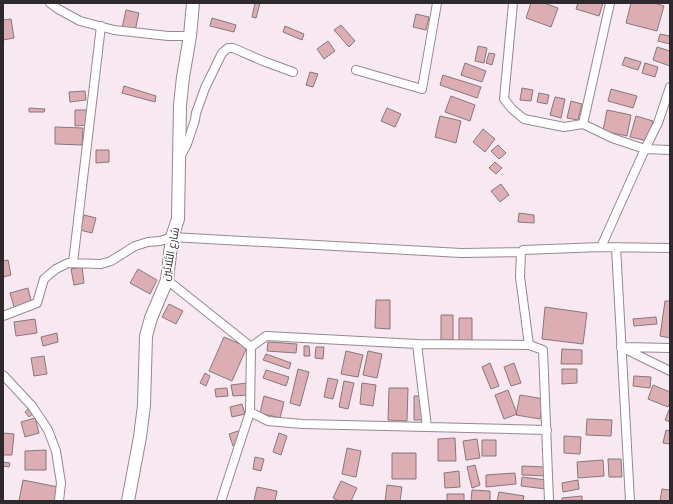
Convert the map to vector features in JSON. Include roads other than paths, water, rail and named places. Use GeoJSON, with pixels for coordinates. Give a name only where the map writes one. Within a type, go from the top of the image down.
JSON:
{"type":"FeatureCollection","features":[{"type":"Feature","properties":{"kind":"street"},"geometry":{"type":"LineString","coordinates":[[50,3],[80,21],[114,30],[168,36],[190,36]]}},
{"type":"Feature","properties":{"kind":"street","name":"شارع الثلاثين"},"geometry":{"type":"LineString","coordinates":[[128,501],[140,437],[144,405],[146,336],[151,318],[167,280],[172,237],[178,219],[180,105],[193,3]]}},
{"type":"Feature","properties":{"kind":"street"},"geometry":{"type":"LineString","coordinates":[[356,70],[422,89],[437,3]]}},
{"type":"Feature","properties":{"kind":"street"},"geometry":{"type":"LineString","coordinates":[[513,3],[504,99],[512,109],[524,119],[564,127],[583,124],[612,138],[644,149],[670,150]]}},
{"type":"Feature","properties":{"kind":"street"},"geometry":{"type":"LineString","coordinates":[[583,124],[610,3]]}},
{"type":"Feature","properties":{"kind":"street"},"geometry":{"type":"LineString","coordinates":[[73,263],[101,26]]}},
{"type":"Feature","properties":{"kind":"street"},"geometry":{"type":"LineString","coordinates":[[178,159],[187,144],[205,88],[222,53],[228,48],[233,48],[262,61],[293,72]]}},
{"type":"Feature","properties":{"kind":"street"},"geometry":{"type":"LineString","coordinates":[[601,247],[644,149],[658,123],[670,87]]}},
{"type":"Feature","properties":{"kind":"street"},"geometry":{"type":"LineString","coordinates":[[3,316],[37,303],[44,279],[56,268],[68,263],[101,264],[111,261],[135,246],[172,237],[461,253],[520,252],[523,250],[601,247],[670,248]]}},
{"type":"Feature","properties":{"kind":"street"},"geometry":{"type":"LineString","coordinates":[[616,247],[630,501]]}},
{"type":"Feature","properties":{"kind":"street"},"geometry":{"type":"LineString","coordinates":[[520,252],[520,278],[530,345]]}},
{"type":"Feature","properties":{"kind":"street"},"geometry":{"type":"LineString","coordinates":[[167,280],[252,347]]}},
{"type":"Feature","properties":{"kind":"street"},"geometry":{"type":"LineString","coordinates":[[252,347],[266,336],[417,344],[530,345],[543,350],[549,501]]}},
{"type":"Feature","properties":{"kind":"street"},"geometry":{"type":"LineString","coordinates":[[417,344],[427,427]]}},
{"type":"Feature","properties":{"kind":"street"},"geometry":{"type":"LineString","coordinates":[[221,501],[250,412],[252,347]]}},
{"type":"Feature","properties":{"kind":"street"},"geometry":{"type":"LineString","coordinates":[[621,347],[670,348]]}},
{"type":"Feature","properties":{"kind":"street"},"geometry":{"type":"LineString","coordinates":[[621,347],[670,371]]}},
{"type":"Feature","properties":{"kind":"street"},"geometry":{"type":"LineString","coordinates":[[3,375],[32,406],[48,430],[56,451],[61,483],[59,501]]}},
{"type":"Feature","properties":{"kind":"street"},"geometry":{"type":"LineString","coordinates":[[250,412],[268,421],[302,424],[546,430]]}}]}
